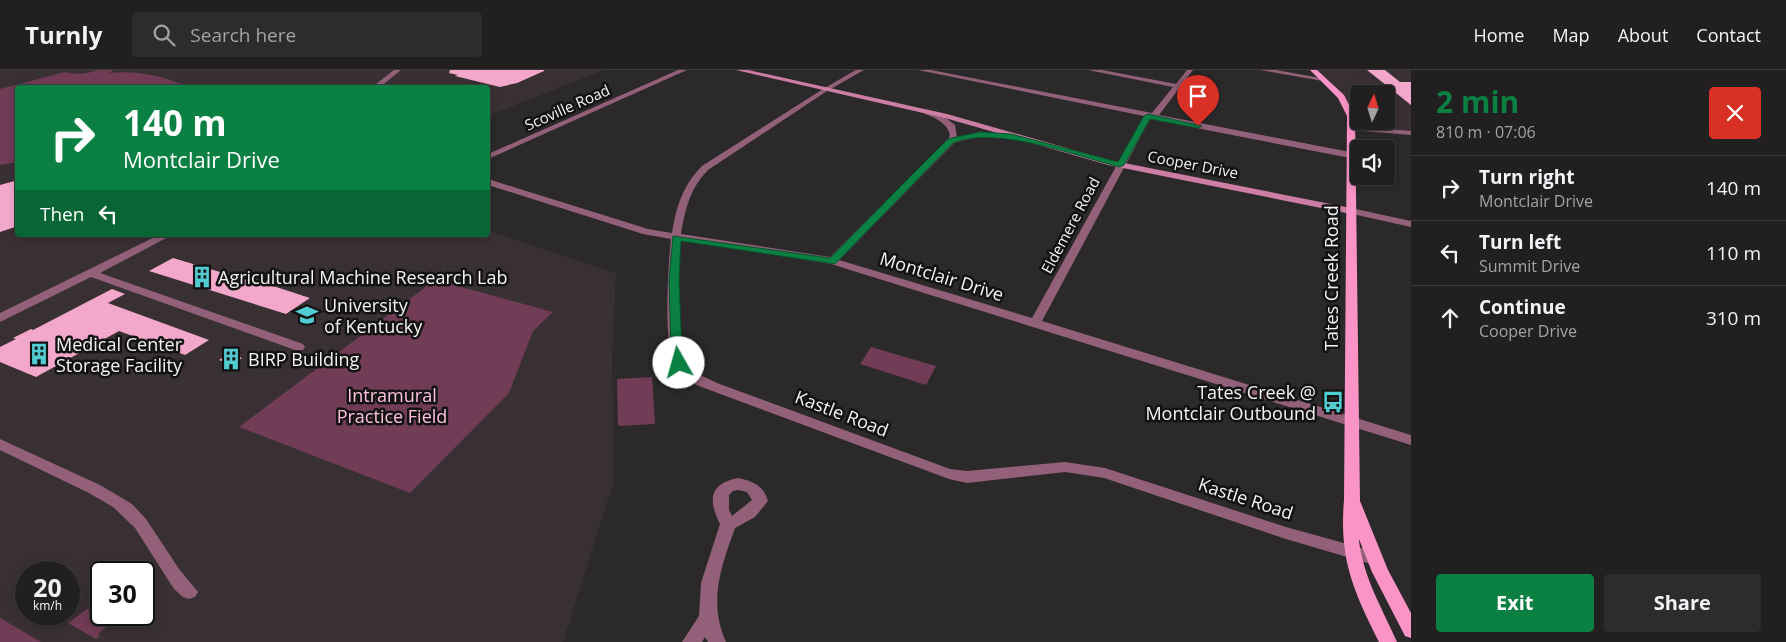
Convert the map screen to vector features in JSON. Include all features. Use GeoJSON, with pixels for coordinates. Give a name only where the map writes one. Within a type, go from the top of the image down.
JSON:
{"type":"FeatureCollection","features":[{"type":"Feature","properties":{"kind":"main road","name":"Cooper Drive"},"geometry":{"type":"LineString","coordinates":[[739,70],[928,112],[1120,165],[1351,211]]}},
{"type":"Feature","properties":{"kind":"main road","name":"Tates Creek Road"},"geometry":{"type":"LineString","coordinates":[[1313,70],[1342,98],[1347,106],[1350,119]]}},
{"type":"Feature","properties":{"kind":"main road","name":"Tates Creek Road"},"geometry":{"type":"LineString","coordinates":[[1351,185],[1352,500],[1349,527],[1351,552],[1355,572],[1388,642]]}},
{"type":"Feature","properties":{"kind":"main road","name":"Tates Creek Road"},"geometry":{"type":"LineString","coordinates":[[1352,500],[1374,558],[1411,630]]}},
{"type":"Feature","properties":{"kind":"street"},"geometry":{"type":"LineString","coordinates":[[378,85],[398,70]]}},
{"type":"Feature","properties":{"kind":"street","name":"Scoville Road"},"geometry":{"type":"LineString","coordinates":[[490,156],[684,70]]}},
{"type":"Feature","properties":{"kind":"street","name":"Kastle Road"},"geometry":{"type":"LineString","coordinates":[[861,70],[825,90],[697,175],[685,200],[676,238],[674,268],[676,355],[683,371],[689,377],[949,474],[967,477],[1065,467],[1105,473],[1277,530],[1374,558]]}},
{"type":"Feature","properties":{"kind":"street"},"geometry":{"type":"LineString","coordinates":[[921,70],[1350,155]]}},
{"type":"Feature","properties":{"kind":"street"},"geometry":{"type":"LineString","coordinates":[[1091,70],[1178,86]]}},
{"type":"Feature","properties":{"kind":"street","name":"Eldemere Road"},"geometry":{"type":"LineString","coordinates":[[1035,322],[1120,165],[1151,117],[1190,70]]}},
{"type":"Feature","properties":{"kind":"street"},"geometry":{"type":"LineString","coordinates":[[1263,70],[1323,80]]}},
{"type":"Feature","properties":{"kind":"street"},"geometry":{"type":"LineString","coordinates":[[832,262],[951,141],[954,136],[952,127],[939,117],[928,112]]}},
{"type":"Feature","properties":{"kind":"street"},"geometry":{"type":"LineString","coordinates":[[1376,130],[1411,133]]}},
{"type":"Feature","properties":{"kind":"street"},"geometry":{"type":"LineString","coordinates":[[951,141],[980,134],[1024,138]]}},
{"type":"Feature","properties":{"kind":"street","name":"Montclair Drive"},"geometry":{"type":"LineString","coordinates":[[490,183],[626,226],[676,238],[832,262],[895,279],[1411,440]]}},
{"type":"Feature","properties":{"kind":"street","name":"Cooper Drive"},"geometry":{"type":"LineString","coordinates":[[1351,211],[1411,224]]}},
{"type":"Feature","properties":{"kind":"street"},"geometry":{"type":"LineString","coordinates":[[0,318],[163,237]]}},
{"type":"Feature","properties":{"kind":"street"},"geometry":{"type":"LineString","coordinates":[[91,272],[299,347]]}},
{"type":"Feature","properties":{"kind":"street"},"geometry":{"type":"LineString","coordinates":[[0,444],[99,491],[123,506],[133,514],[147,533],[170,572],[189,592]]}},
{"type":"Feature","properties":{"kind":"street"},"geometry":{"type":"LineString","coordinates":[[717,642],[713,636],[708,618],[709,595],[712,577],[728,524]]}},
{"type":"Feature","properties":{"kind":"street"},"geometry":{"type":"LineString","coordinates":[[691,642],[708,618]]}},
{"type":"Feature","properties":{"kind":"shaded area","name":"University of Kentucky"},"geometry":{"type":"Polygon","coordinates":[[[0,70],[604,70],[490,115],[490,85],[15,85],[15,237],[490,237],[490,231],[616,273],[612,358],[614,480],[563,642],[0,642],[0,70]]]}},
{"type":"Feature","properties":{"kind":"shaded area"},"geometry":{"type":"Polygon","coordinates":[[[1313,70],[1411,70],[1411,133],[1376,130],[1395,130],[1395,85],[1350,85],[1350,119],[1347,106],[1313,70]]]}},
{"type":"Feature","properties":{"kind":"green space"},"geometry":{"type":"Polygon","coordinates":[[[114,70],[109,73],[129,72],[150,75],[183,85],[15,85],[65,72],[82,74],[114,70]]]}},
{"type":"Feature","properties":{"kind":"green space"},"geometry":{"type":"Polygon","coordinates":[[[15,85],[15,162],[0,165],[0,89],[15,85]]]}},
{"type":"Feature","properties":{"kind":"green space","name":"Intramural Practice Field"},"geometry":{"type":"Polygon","coordinates":[[[435,280],[553,312],[533,331],[509,393],[410,493],[239,427],[435,280]]]}},
{"type":"Feature","properties":{"kind":"green space"},"geometry":{"type":"Polygon","coordinates":[[[871,347],[936,366],[926,385],[860,364],[871,347]]]}},
{"type":"Feature","properties":{"kind":"green space"},"geometry":{"type":"Polygon","coordinates":[[[652,377],[655,424],[618,426],[617,379],[652,377]]]}},
{"type":"Feature","properties":{"kind":"green space"},"geometry":{"type":"Polygon","coordinates":[[[87,609],[90,611],[90,626],[107,626],[98,634],[100,636],[96,639],[73,626],[80,626],[80,614],[87,609]]]}},
{"type":"Feature","properties":{"kind":"green space"},"geometry":{"type":"Polygon","coordinates":[[[0,618],[41,642],[0,642],[0,618]]]}},
{"type":"Feature","properties":{"kind":"building"},"geometry":{"type":"Polygon","coordinates":[[[450,70],[544,71],[517,83],[500,87],[455,76],[458,75],[449,73],[450,70]]]}},
{"type":"Feature","properties":{"kind":"building"},"geometry":{"type":"Polygon","coordinates":[[[1367,70],[1385,70],[1400,82],[1411,82],[1411,105],[1395,92],[1395,85],[1386,85],[1367,70]]]}},
{"type":"Feature","properties":{"kind":"building"},"geometry":{"type":"Polygon","coordinates":[[[15,181],[15,227],[0,232],[0,185],[15,181]]]}},
{"type":"Feature","properties":{"kind":"building"},"geometry":{"type":"Polygon","coordinates":[[[173,258],[310,298],[286,314],[149,271],[173,258]]]}},
{"type":"Feature","properties":{"kind":"building"},"geometry":{"type":"Polygon","coordinates":[[[112,289],[125,294],[108,303],[209,340],[185,355],[119,331],[36,377],[0,362],[0,347],[16,339],[13,338],[31,329],[33,330],[112,289]]]}},
{"type":"Feature","properties":{"kind":"building","name":"BIRP Building"},"geometry":{"type":"Polygon","coordinates":[[[230,353],[242,358],[232,365],[219,360],[230,353]]]}},
{"type":"Feature","properties":{"kind":"place","name":"Agricultural Machine Research Lab"},"geometry":{"type":"Point","coordinates":[202,277]}},
{"type":"Feature","properties":{"kind":"place","name":"University of Kentucky"},"geometry":{"type":"Point","coordinates":[307,315]}},
{"type":"Feature","properties":{"kind":"place","name":"Medical Center Storage Facility"},"geometry":{"type":"Point","coordinates":[39,354]}},
{"type":"Feature","properties":{"kind":"place","name":"BIRP Building"},"geometry":{"type":"Point","coordinates":[231,359]}},
{"type":"Feature","properties":{"kind":"place","name":"Tates Creek @ Montclair Outbound"},"geometry":{"type":"Point","coordinates":[1333,402]}},
{"type":"Feature","properties":{"kind":"route"},"geometry":{"type":"LineString","coordinates":[[679,363],[676,355],[674,280],[676,238],[832,262],[875,216],[955,139],[980,134],[1024,138],[1120,165],[1148,116],[1198,126]]}}]}
